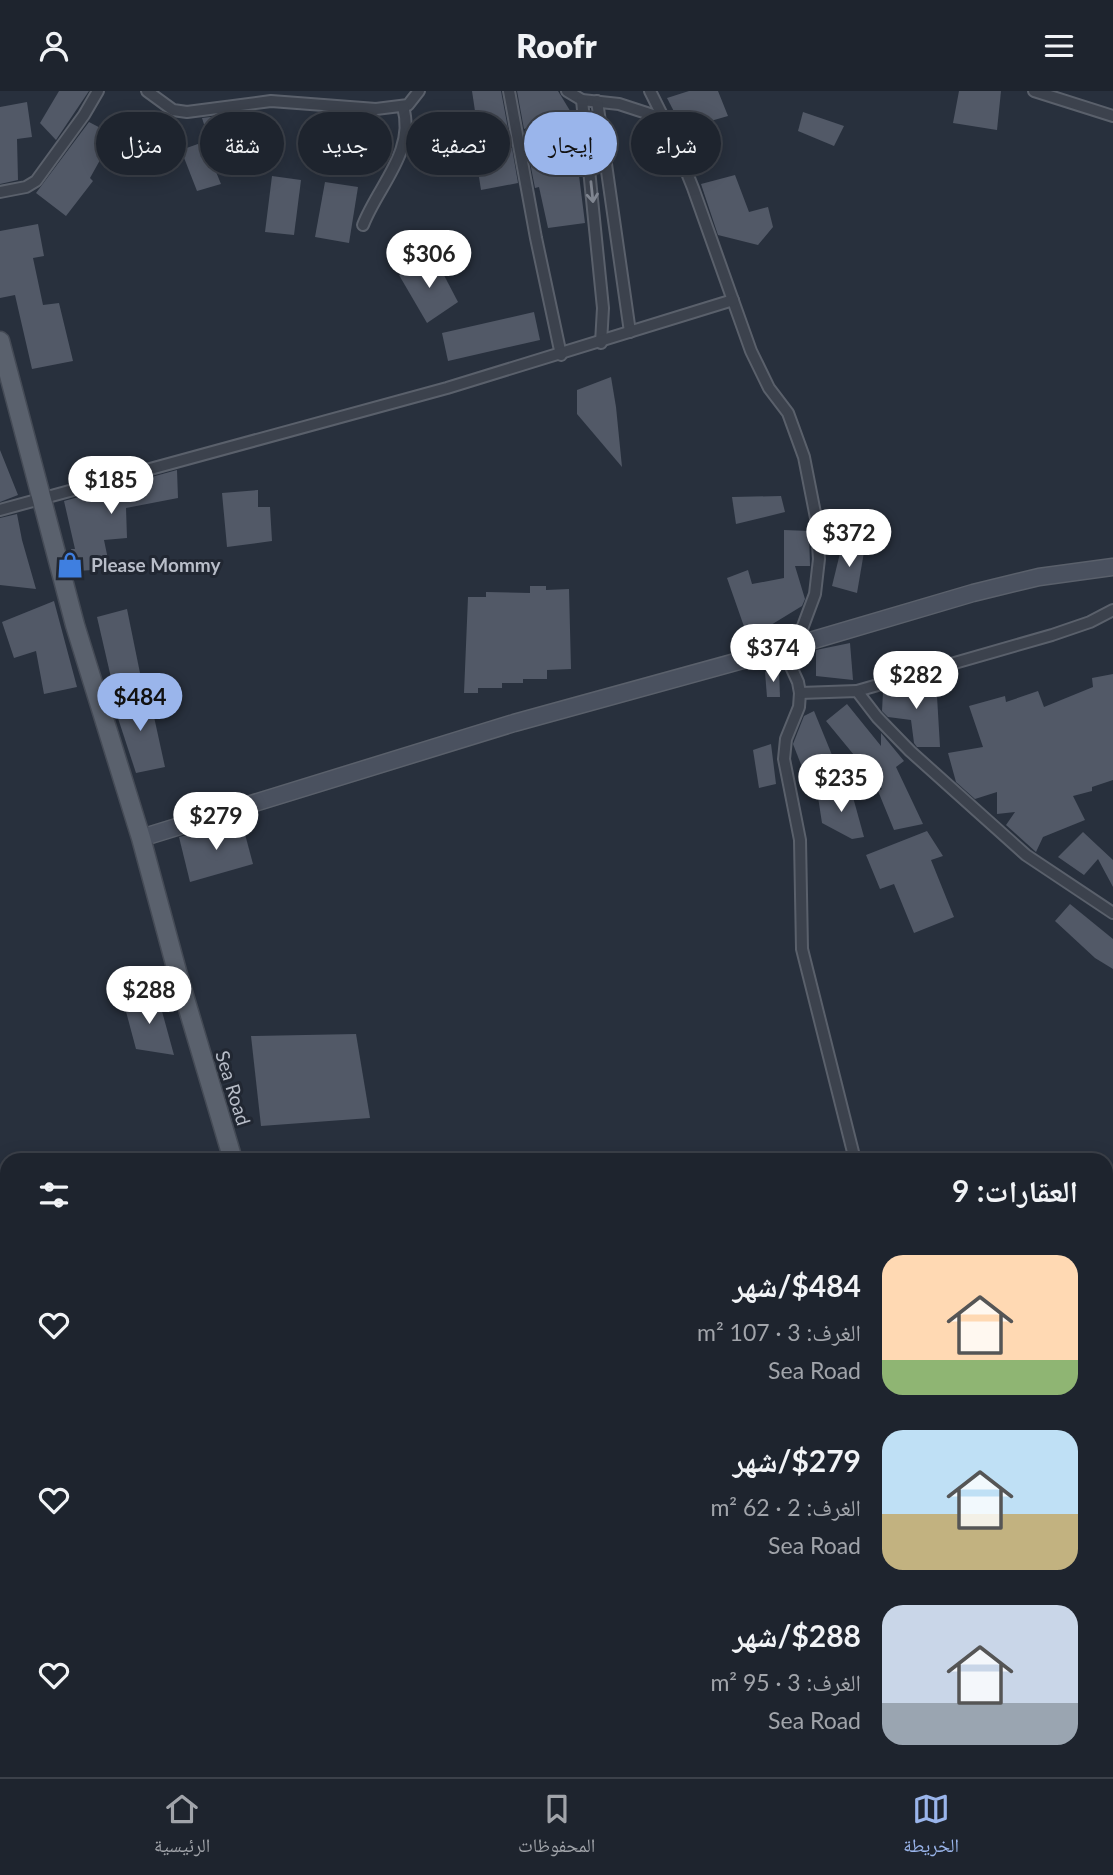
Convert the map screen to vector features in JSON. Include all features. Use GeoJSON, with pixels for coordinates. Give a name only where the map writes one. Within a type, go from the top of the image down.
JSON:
{"type":"FeatureCollection","features":[{"type":"Feature","properties":{"kind":"main road","name":"Sea Road"},"geometry":{"type":"LineString","coordinates":[[0,341],[78,636],[141,838],[231,1153]]}},
{"type":"Feature","properties":{"kind":"street"},"geometry":{"type":"LineString","coordinates":[[0,193],[26,187],[36,181],[98,91]]}},
{"type":"Feature","properties":{"kind":"street"},"geometry":{"type":"LineString","coordinates":[[146,91],[162,104],[182,112],[271,101],[386,109],[411,103],[419,91]]}},
{"type":"Feature","properties":{"kind":"street"},"geometry":{"type":"LineString","coordinates":[[509,91],[561,355]]}},
{"type":"Feature","properties":{"kind":"street"},"geometry":{"type":"LineString","coordinates":[[566,91],[582,100],[619,104],[644,112]]}},
{"type":"Feature","properties":{"kind":"street"},"geometry":{"type":"LineString","coordinates":[[650,91],[659,112]]}},
{"type":"Feature","properties":{"kind":"street"},"geometry":{"type":"LineString","coordinates":[[1034,91],[1113,117]]}},
{"type":"Feature","properties":{"kind":"street"},"geometry":{"type":"LineString","coordinates":[[582,100],[603,308],[601,342]]}},
{"type":"Feature","properties":{"kind":"street"},"geometry":{"type":"LineString","coordinates":[[597,101],[630,332]]}},
{"type":"Feature","properties":{"kind":"street"},"geometry":{"type":"LineString","coordinates":[[363,225],[405,140],[407,120],[403,107]]}},
{"type":"Feature","properties":{"kind":"street"},"geometry":{"type":"LineString","coordinates":[[688,175],[751,351],[763,378],[793,423],[808,476],[818,538],[818,579],[811,608],[790,647],[800,692],[799,707],[786,739],[784,759],[800,840],[802,949],[853,1153]]}},
{"type":"Feature","properties":{"kind":"street"},"geometry":{"type":"LineString","coordinates":[[0,510],[390,405],[561,355],[733,300]]}},
{"type":"Feature","properties":{"kind":"street"},"geometry":{"type":"LineString","coordinates":[[141,838],[514,723],[1006,584],[1113,567]]}},
{"type":"Feature","properties":{"kind":"street"},"geometry":{"type":"LineString","coordinates":[[800,692],[857,691],[1041,639],[1090,622],[1113,610]]}},
{"type":"Feature","properties":{"kind":"street"},"geometry":{"type":"LineString","coordinates":[[857,691],[877,717],[910,751],[1020,850],[1113,913]]}},
{"type":"Feature","properties":{"kind":"building"},"geometry":{"type":"Polygon","coordinates":[[[59,91],[89,91],[56,140],[40,123],[59,91]]]}},
{"type":"Feature","properties":{"kind":"building"},"geometry":{"type":"Polygon","coordinates":[[[472,91],[501,91],[505,112],[475,112],[472,91]]]}},
{"type":"Feature","properties":{"kind":"building"},"geometry":{"type":"Polygon","coordinates":[[[517,91],[558,91],[571,112],[524,112],[524,129],[517,91]]]}},
{"type":"Feature","properties":{"kind":"building"},"geometry":{"type":"Polygon","coordinates":[[[689,91],[718,91],[728,116],[721,118],[721,112],[674,112],[667,98],[689,91]]]}},
{"type":"Feature","properties":{"kind":"building"},"geometry":{"type":"Polygon","coordinates":[[[959,91],[1001,91],[997,130],[953,123],[959,91]]]}},
{"type":"Feature","properties":{"kind":"building"},"geometry":{"type":"Polygon","coordinates":[[[27,102],[32,137],[17,139],[18,180],[0,184],[0,107],[27,102]]]}},
{"type":"Feature","properties":{"kind":"building"},"geometry":{"type":"Polygon","coordinates":[[[803,112],[844,126],[834,146],[798,131],[803,112]]]}},
{"type":"Feature","properties":{"kind":"building"},"geometry":{"type":"Polygon","coordinates":[[[89,122],[96,126],[96,167],[90,178],[93,181],[66,216],[36,193],[89,122]]]}},
{"type":"Feature","properties":{"kind":"building"},"geometry":{"type":"Polygon","coordinates":[[[200,143],[200,175],[217,175],[221,184],[197,191],[186,163],[186,148],[200,143]]]}},
{"type":"Feature","properties":{"kind":"building"},"geometry":{"type":"Polygon","coordinates":[[[510,148],[518,183],[481,190],[479,175],[510,175],[510,148]]]}},
{"type":"Feature","properties":{"kind":"building"},"geometry":{"type":"Polygon","coordinates":[[[532,175],[579,175],[585,223],[548,228],[539,187],[535,188],[532,175]]]}},
{"type":"Feature","properties":{"kind":"building"},"geometry":{"type":"Polygon","coordinates":[[[735,175],[749,212],[768,207],[773,227],[758,245],[718,235],[701,184],[735,175]]]}},
{"type":"Feature","properties":{"kind":"building"},"geometry":{"type":"Polygon","coordinates":[[[272,176],[301,180],[294,235],[265,232],[272,176]]]}},
{"type":"Feature","properties":{"kind":"building"},"geometry":{"type":"Polygon","coordinates":[[[325,182],[358,187],[349,243],[315,237],[325,182]]]}},
{"type":"Feature","properties":{"kind":"building"},"geometry":{"type":"Polygon","coordinates":[[[38,224],[44,256],[33,258],[43,305],[59,303],[73,361],[32,369],[15,295],[0,298],[0,231],[38,224]]]}},
{"type":"Feature","properties":{"kind":"building"},"geometry":{"type":"Polygon","coordinates":[[[436,260],[458,302],[427,323],[399,275],[436,260]]]}},
{"type":"Feature","properties":{"kind":"building"},"geometry":{"type":"Polygon","coordinates":[[[534,312],[540,340],[448,361],[442,333],[534,312]]]}},
{"type":"Feature","properties":{"kind":"building"},"geometry":{"type":"Polygon","coordinates":[[[611,377],[622,467],[577,414],[577,390],[611,377]]]}},
{"type":"Feature","properties":{"kind":"building"},"geometry":{"type":"Polygon","coordinates":[[[0,450],[18,495],[0,502],[0,450]]]}},
{"type":"Feature","properties":{"kind":"building"},"geometry":{"type":"Polygon","coordinates":[[[177,470],[178,498],[126,508],[127,538],[104,540],[110,569],[76,571],[71,549],[75,549],[64,501],[177,470]]]}},
{"type":"Feature","properties":{"kind":"building"},"geometry":{"type":"Polygon","coordinates":[[[258,490],[258,507],[270,507],[272,541],[227,547],[222,493],[258,490]]]}},
{"type":"Feature","properties":{"kind":"building"},"geometry":{"type":"Polygon","coordinates":[[[781,496],[785,512],[736,524],[732,497],[781,496]]]}},
{"type":"Feature","properties":{"kind":"building"},"geometry":{"type":"Polygon","coordinates":[[[17,514],[36,589],[0,585],[0,518],[17,514]]]}},
{"type":"Feature","properties":{"kind":"building"},"geometry":{"type":"Polygon","coordinates":[[[784,530],[809,531],[810,566],[795,566],[805,599],[802,606],[766,628],[747,635],[727,578],[748,570],[752,584],[784,578],[784,530]]]}},
{"type":"Feature","properties":{"kind":"building"},"geometry":{"type":"Polygon","coordinates":[[[842,545],[864,552],[857,593],[832,586],[842,545]]]}},
{"type":"Feature","properties":{"kind":"building"},"geometry":{"type":"Polygon","coordinates":[[[530,586],[546,586],[546,590],[569,589],[571,669],[547,670],[547,679],[523,679],[523,683],[502,683],[502,688],[478,688],[478,693],[464,693],[468,597],[486,597],[486,592],[530,593],[530,586]]]}},
{"type":"Feature","properties":{"kind":"building"},"geometry":{"type":"Polygon","coordinates":[[[54,601],[77,687],[44,694],[36,651],[14,658],[2,622],[54,601]]]}},
{"type":"Feature","properties":{"kind":"building"},"geometry":{"type":"Polygon","coordinates":[[[127,609],[141,678],[112,682],[97,617],[127,609]]]}},
{"type":"Feature","properties":{"kind":"building"},"geometry":{"type":"Polygon","coordinates":[[[850,643],[853,680],[816,676],[816,650],[850,643]]]}},
{"type":"Feature","properties":{"kind":"building"},"geometry":{"type":"Polygon","coordinates":[[[779,670],[780,697],[767,697],[765,672],[779,670]]]}},
{"type":"Feature","properties":{"kind":"building"},"geometry":{"type":"Polygon","coordinates":[[[1113,674],[1113,780],[1092,787],[1092,791],[1073,796],[1085,820],[1043,837],[1036,852],[1006,825],[1015,812],[997,814],[997,792],[975,799],[956,782],[948,753],[983,747],[969,706],[1005,696],[1006,702],[1038,691],[1044,707],[1093,687],[1092,678],[1113,674]]]}},
{"type":"Feature","properties":{"kind":"building"},"geometry":{"type":"Polygon","coordinates":[[[936,679],[940,747],[917,747],[911,720],[888,717],[882,711],[883,692],[936,679]]]}},
{"type":"Feature","properties":{"kind":"building"},"geometry":{"type":"Polygon","coordinates":[[[149,694],[165,767],[136,773],[113,703],[149,694]]]}},
{"type":"Feature","properties":{"kind":"building"},"geometry":{"type":"Polygon","coordinates":[[[847,704],[881,746],[881,733],[904,761],[896,767],[923,824],[894,830],[878,791],[882,789],[826,721],[847,704]]]}},
{"type":"Feature","properties":{"kind":"building"},"geometry":{"type":"Polygon","coordinates":[[[814,711],[839,772],[809,785],[793,744],[804,716],[814,711]]]}},
{"type":"Feature","properties":{"kind":"building"},"geometry":{"type":"Polygon","coordinates":[[[771,744],[776,784],[759,788],[753,750],[771,744]]]}},
{"type":"Feature","properties":{"kind":"building"},"geometry":{"type":"Polygon","coordinates":[[[851,790],[864,837],[852,839],[822,823],[818,797],[851,790]]]}},
{"type":"Feature","properties":{"kind":"building"},"geometry":{"type":"Polygon","coordinates":[[[242,823],[253,864],[190,882],[179,837],[242,823]]]}},
{"type":"Feature","properties":{"kind":"building"},"geometry":{"type":"Polygon","coordinates":[[[927,831],[943,856],[931,860],[954,917],[914,933],[894,884],[880,889],[866,855],[927,831]]]}},
{"type":"Feature","properties":{"kind":"building"},"geometry":{"type":"Polygon","coordinates":[[[1083,832],[1113,860],[1113,887],[1098,859],[1084,875],[1058,857],[1083,832]]]}},
{"type":"Feature","properties":{"kind":"building"},"geometry":{"type":"Polygon","coordinates":[[[1070,904],[1113,939],[1113,969],[1095,958],[1055,921],[1070,904]]]}},
{"type":"Feature","properties":{"kind":"building"},"geometry":{"type":"Polygon","coordinates":[[[158,997],[174,1055],[136,1049],[124,1004],[158,997]]]}},
{"type":"Feature","properties":{"kind":"building"},"geometry":{"type":"Polygon","coordinates":[[[356,1034],[370,1118],[261,1126],[251,1036],[356,1034]]]}},
{"type":"Feature","properties":{"kind":"place","name":"Please Mommy"},"geometry":{"type":"Point","coordinates":[70,565]}}]}
